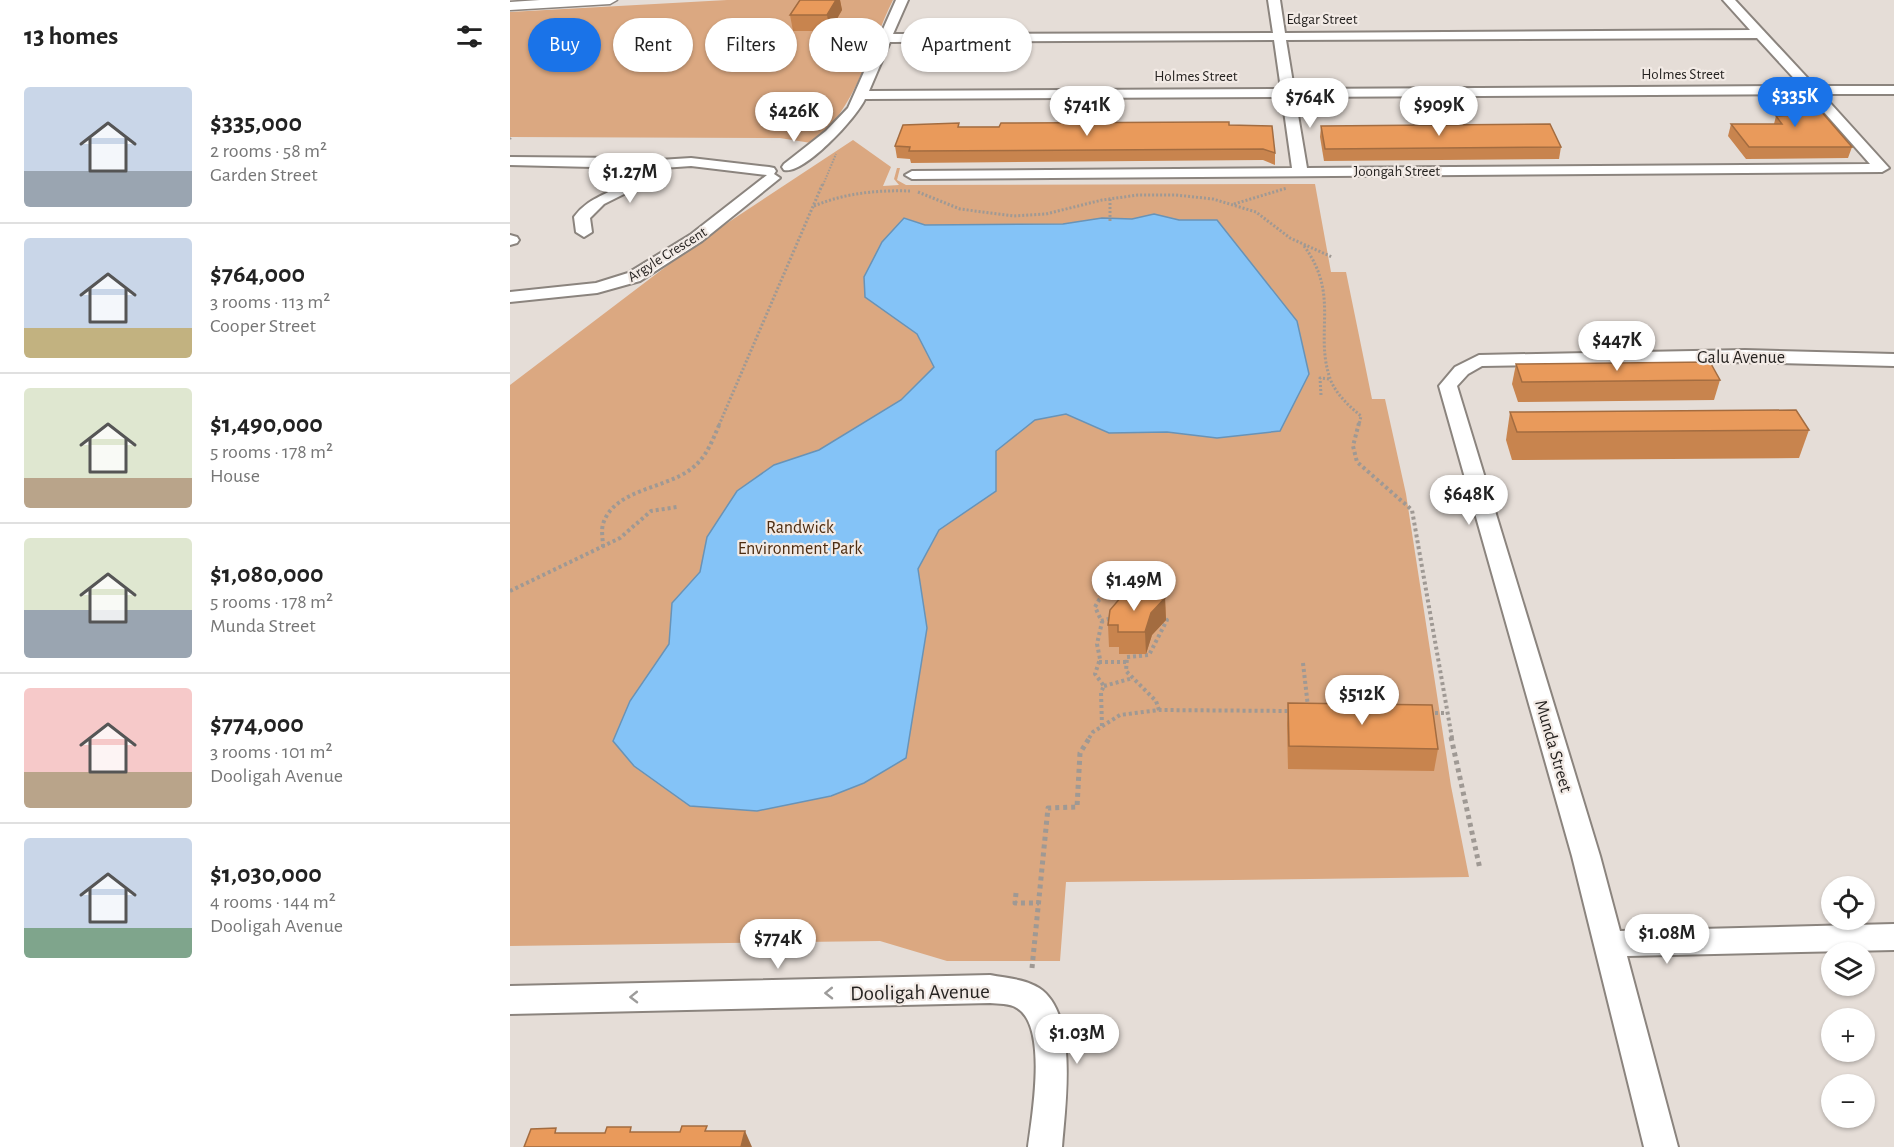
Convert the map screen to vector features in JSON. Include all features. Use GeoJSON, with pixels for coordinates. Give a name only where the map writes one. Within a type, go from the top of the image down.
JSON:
{"type":"FeatureCollection","features":[{"type":"Feature","properties":{"kind":"street"},"geometry":{"type":"LineString","coordinates":[[510,6],[610,0]]}},
{"type":"Feature","properties":{"kind":"street"},"geometry":{"type":"LineString","coordinates":[[889,27],[902,0]]}},
{"type":"Feature","properties":{"kind":"street"},"geometry":{"type":"LineString","coordinates":[[1274,0],[1300,172]]}},
{"type":"Feature","properties":{"kind":"street"},"geometry":{"type":"LineString","coordinates":[[1729,0],[1810,90]]}},
{"type":"Feature","properties":{"kind":"street","name":"Edgar Street"},"geometry":{"type":"LineString","coordinates":[[889,38],[1761,34]]}},
{"type":"Feature","properties":{"kind":"street"},"geometry":{"type":"LineString","coordinates":[[819,144],[854,109],[869,72]]}},
{"type":"Feature","properties":{"kind":"street","name":"Joongah Street"},"geometry":{"type":"LineString","coordinates":[[912,175],[1882,168],[1810,90]]}},
{"type":"Feature","properties":{"kind":"street","name":"Holmes Street"},"geometry":{"type":"LineString","coordinates":[[859,94],[1894,90]]}},
{"type":"Feature","properties":{"kind":"street","name":"Argyle Crescent"},"geometry":{"type":"LineString","coordinates":[[510,297],[597,288],[634,276],[696,238],[771,175],[792,175],[794,170],[789,167],[819,144]]}},
{"type":"Feature","properties":{"kind":"street"},"geometry":{"type":"LineString","coordinates":[[510,161],[627,162],[643,165],[692,162],[771,175]]}},
{"type":"Feature","properties":{"kind":"street"},"geometry":{"type":"LineString","coordinates":[[584,232],[582,217],[599,201],[629,186],[643,165]]}},
{"type":"Feature","properties":{"kind":"street","name":"Galu Avenue"},"geometry":{"type":"LineString","coordinates":[[1479,361],[1745,356],[1894,360]]}},
{"type":"Feature","properties":{"kind":"street","name":"Munda Street"},"geometry":{"type":"LineString","coordinates":[[1479,361],[1462,369],[1452,378],[1448,386],[1586,856],[1661,1147]]}},
{"type":"Feature","properties":{"kind":"street"},"geometry":{"type":"LineString","coordinates":[[1607,944],[1894,937]]}},
{"type":"Feature","properties":{"kind":"street","name":"Dooligah Avenue"},"geometry":{"type":"LineString","coordinates":[[510,1000],[990,989],[1017,992],[1032,1000],[1042,1016],[1052,1065],[1045,1147]]}},
{"type":"Feature","properties":{"kind":"path"},"geometry":{"type":"LineString","coordinates":[[603,547],[602,526],[609,511],[637,493],[672,481],[687,473],[706,455],[837,150],[819,144]]}},
{"type":"Feature","properties":{"kind":"path"},"geometry":{"type":"LineString","coordinates":[[1233,204],[1288,188],[1283,172]]}},
{"type":"Feature","properties":{"kind":"path"},"geometry":{"type":"LineString","coordinates":[[814,206],[833,198],[858,193],[914,191],[928,193],[945,204],[966,211],[992,216],[1026,216],[1137,195],[1174,195],[1214,199],[1233,204],[1261,215],[1282,233],[1304,246],[1332,257]]}},
{"type":"Feature","properties":{"kind":"path"},"geometry":{"type":"LineString","coordinates":[[1110,199],[1110,221]]}},
{"type":"Feature","properties":{"kind":"path"},"geometry":{"type":"LineString","coordinates":[[1304,246],[1316,258],[1322,285],[1330,379],[1345,403],[1361,416],[1353,446],[1357,462],[1412,510],[1446,713],[1480,869]]}},
{"type":"Feature","properties":{"kind":"path"},"geometry":{"type":"LineString","coordinates":[[1321,394],[1320,378],[1330,379]]}},
{"type":"Feature","properties":{"kind":"path"},"geometry":{"type":"LineString","coordinates":[[510,591],[620,538],[651,512],[677,507]]}},
{"type":"Feature","properties":{"kind":"path"},"geometry":{"type":"LineString","coordinates":[[1101,621],[1095,614],[1095,606],[1100,598],[1113,590]]}},
{"type":"Feature","properties":{"kind":"path"},"geometry":{"type":"LineString","coordinates":[[1154,611],[1167,620],[1149,655],[1127,657],[1126,671],[1156,701],[1159,710]]}},
{"type":"Feature","properties":{"kind":"path"},"geometry":{"type":"LineString","coordinates":[[1101,621],[1120,614]]}},
{"type":"Feature","properties":{"kind":"path"},"geometry":{"type":"LineString","coordinates":[[1101,621],[1097,644],[1099,662],[1095,674],[1104,686]]}},
{"type":"Feature","properties":{"kind":"path"},"geometry":{"type":"LineString","coordinates":[[1099,662],[1126,662]]}},
{"type":"Feature","properties":{"kind":"path"},"geometry":{"type":"LineString","coordinates":[[1303,663],[1308,711]]}},
{"type":"Feature","properties":{"kind":"path"},"geometry":{"type":"LineString","coordinates":[[1104,686],[1133,678]]}},
{"type":"Feature","properties":{"kind":"path"},"geometry":{"type":"LineString","coordinates":[[1102,726],[1101,693],[1104,686]]}},
{"type":"Feature","properties":{"kind":"path"},"geometry":{"type":"LineString","coordinates":[[1032,968],[1048,808],[1077,807],[1080,753],[1093,732],[1120,715],[1159,710],[1316,711]]}},
{"type":"Feature","properties":{"kind":"path"},"geometry":{"type":"LineString","coordinates":[[1424,712],[1446,713]]}},
{"type":"Feature","properties":{"kind":"path"},"geometry":{"type":"LineString","coordinates":[[1016,893],[1015,903],[1039,903]]}},
{"type":"Feature","properties":{"kind":"green space"},"geometry":{"type":"Polygon","coordinates":[[[727,0],[893,0],[885,18],[809,18],[809,72],[862,72],[839,114],[811,143],[780,138],[510,137],[510,12],[727,0]]]}},
{"type":"Feature","properties":{"kind":"green space","name":"Randwick Environment Park"},"geometry":{"type":"Polygon","coordinates":[[[853,140],[891,167],[883,186],[899,185],[894,179],[897,168],[900,168],[897,180],[906,185],[1315,184],[1331,272],[1346,272],[1372,399],[1385,399],[1406,494],[1451,786],[1469,877],[1066,882],[1060,961],[947,961],[880,941],[510,946],[510,385],[697,243],[853,140]]]}},
{"type":"Feature","properties":{"kind":"water"},"geometry":{"type":"Polygon","coordinates":[[[1154,214],[1179,220],[1217,220],[1297,321],[1309,374],[1280,431],[1217,438],[1167,432],[1109,433],[1066,414],[1035,420],[996,451],[996,491],[939,530],[918,569],[927,628],[906,758],[864,783],[831,796],[757,811],[690,806],[634,766],[613,741],[630,701],[669,644],[672,603],[700,572],[707,537],[737,491],[774,465],[819,450],[901,400],[934,367],[917,334],[865,297],[864,277],[882,242],[904,218],[925,225],[1063,224],[1102,218],[1132,219],[1154,214]]]}},
{"type":"Feature","properties":{"kind":"building"},"geometry":{"type":"Polygon","coordinates":[[[800,0],[836,0],[827,15],[790,15],[800,0]]]}},
{"type":"Feature","properties":{"kind":"building"},"geometry":{"type":"Polygon","coordinates":[[[1783,94],[1806,94],[1852,147],[1749,147],[1731,124],[1782,124],[1776,116],[1793,115],[1786,107],[1795,107],[1783,94]]]}},
{"type":"Feature","properties":{"kind":"building"},"geometry":{"type":"Polygon","coordinates":[[[1229,122],[1229,125],[1272,126],[1275,153],[1263,149],[909,151],[910,147],[895,146],[903,125],[959,123],[958,127],[999,127],[1001,123],[1229,122]]]}},
{"type":"Feature","properties":{"kind":"building"},"geometry":{"type":"Polygon","coordinates":[[[1550,124],[1561,147],[1325,149],[1321,126],[1550,124]]]}},
{"type":"Feature","properties":{"kind":"building"},"geometry":{"type":"Polygon","coordinates":[[[1710,362],[1720,380],[1522,382],[1516,364],[1710,362]]]}},
{"type":"Feature","properties":{"kind":"building"},"geometry":{"type":"Polygon","coordinates":[[[1796,410],[1809,430],[1517,432],[1510,412],[1796,410]]]}},
{"type":"Feature","properties":{"kind":"building"},"geometry":{"type":"Polygon","coordinates":[[[1147,591],[1165,598],[1151,613],[1145,632],[1118,632],[1118,625],[1108,625],[1110,610],[1121,597],[1130,600],[1147,591]]]}},
{"type":"Feature","properties":{"kind":"building"},"geometry":{"type":"Polygon","coordinates":[[[1288,703],[1432,705],[1438,749],[1289,746],[1288,703]]]}},
{"type":"Feature","properties":{"kind":"building"},"geometry":{"type":"Polygon","coordinates":[[[682,1126],[707,1126],[705,1131],[745,1131],[741,1147],[524,1147],[531,1129],[556,1128],[555,1133],[605,1133],[607,1127],[631,1127],[630,1132],[680,1132],[682,1126]]]}}]}
